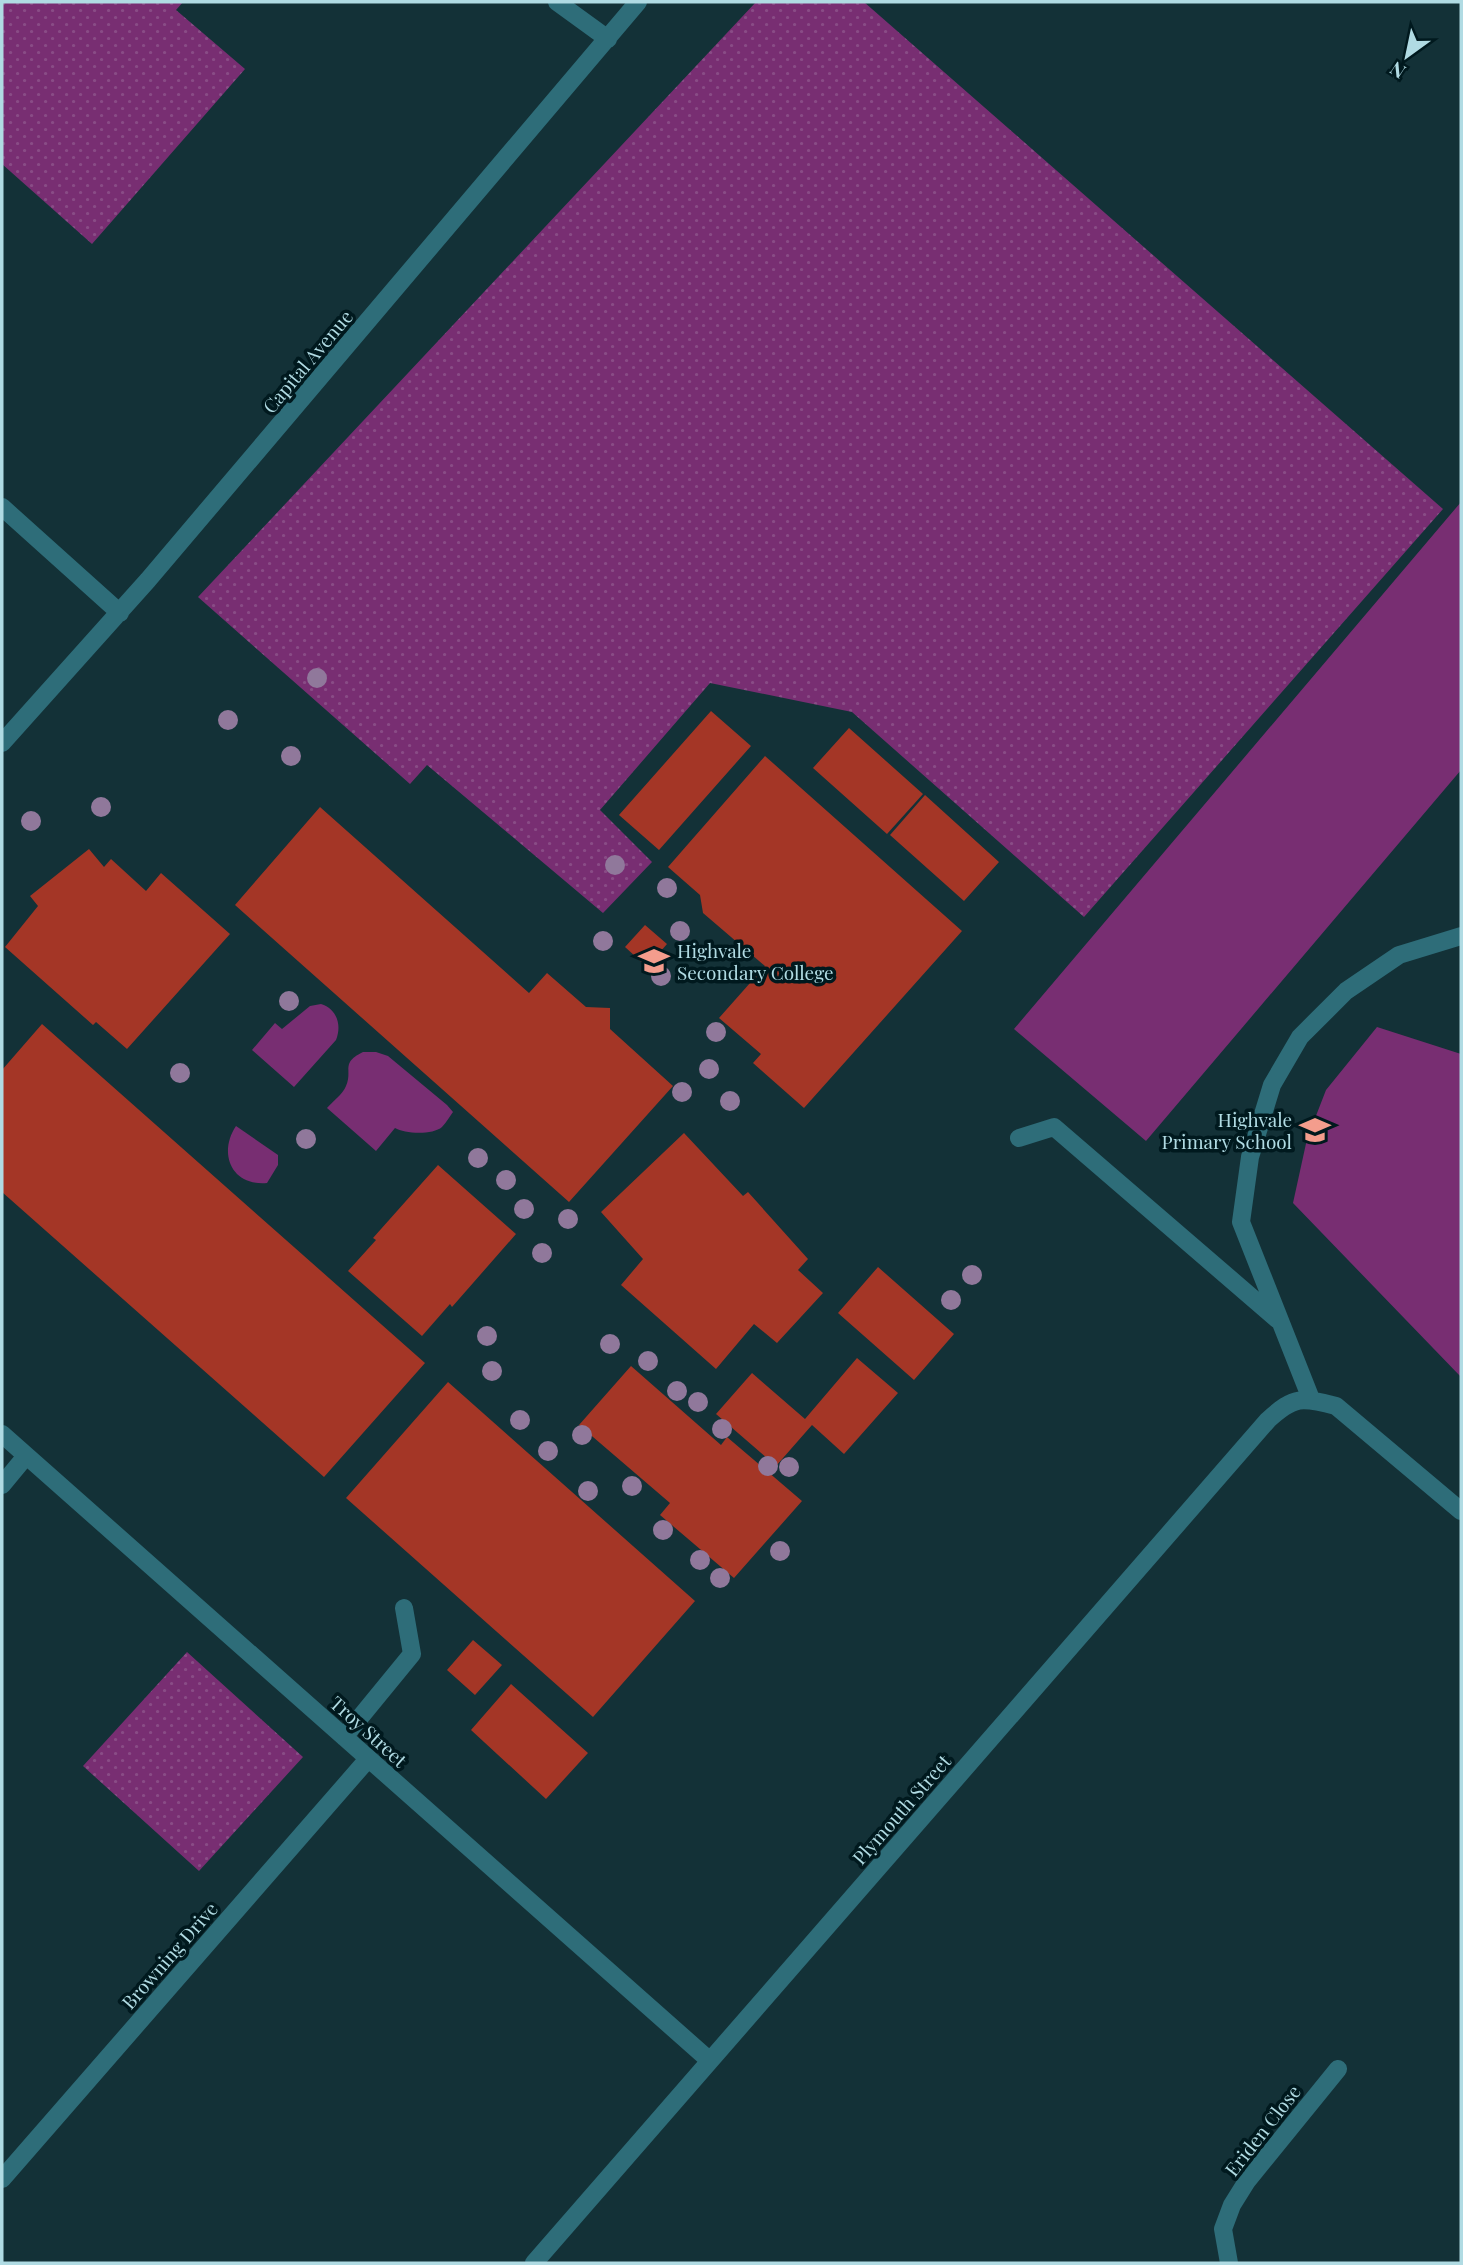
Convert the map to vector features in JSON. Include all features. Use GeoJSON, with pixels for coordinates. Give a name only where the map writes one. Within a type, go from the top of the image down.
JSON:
{"type":"FeatureCollection","features":[{"type":"Feature","properties":{"kind":"street"},"geometry":{"type":"LineString","coordinates":[[557,2],[608,39]]}},
{"type":"Feature","properties":{"kind":"street","name":"Capital Avenue"},"geometry":{"type":"LineString","coordinates":[[2,743],[120,613],[638,2]]}},
{"type":"Feature","properties":{"kind":"street"},"geometry":{"type":"LineString","coordinates":[[2,507],[120,613]]}},
{"type":"Feature","properties":{"kind":"street"},"geometry":{"type":"LineString","coordinates":[[1461,936],[1399,955],[1346,991],[1300,1037],[1272,1085],[1250,1157],[1241,1222],[1311,1399],[1336,1406],[1461,1511]]}},
{"type":"Feature","properties":{"kind":"street"},"geometry":{"type":"LineString","coordinates":[[1019,1138],[1054,1128],[1281,1322]]}},
{"type":"Feature","properties":{"kind":"street","name":"Plymouth Street"},"geometry":{"type":"LineString","coordinates":[[541,2261],[709,2060],[1268,1420],[1286,1404],[1311,1399]]}},
{"type":"Feature","properties":{"kind":"street","name":"Troy Street"},"geometry":{"type":"LineString","coordinates":[[2,1434],[709,2060]]}},
{"type":"Feature","properties":{"kind":"street"},"geometry":{"type":"LineString","coordinates":[[2,1485],[26,1456]]}},
{"type":"Feature","properties":{"kind":"street"},"geometry":{"type":"LineString","coordinates":[[344,1737],[412,1654],[404,1608]]}},
{"type":"Feature","properties":{"kind":"street","name":"Browning Drive"},"geometry":{"type":"LineString","coordinates":[[2,2179],[368,1759]]}},
{"type":"Feature","properties":{"kind":"street","name":"Eriden Close"},"geometry":{"type":"LineString","coordinates":[[1229,2263],[1223,2229],[1232,2205],[1247,2181],[1338,2069]]}},
{"type":"Feature","properties":{"kind":"shaded area"},"geometry":{"type":"Polygon","coordinates":[[[2,2],[183,2],[176,10],[245,69],[92,244],[2,164],[2,2]]]}},
{"type":"Feature","properties":{"kind":"shaded area"},"geometry":{"type":"Polygon","coordinates":[[[756,2],[864,2],[1443,509],[1084,917],[852,712],[710,683],[600,810],[652,862],[603,913],[427,765],[410,784],[198,597],[756,2]]]}},
{"type":"Feature","properties":{"kind":"shaded area"},"geometry":{"type":"Polygon","coordinates":[[[1461,502],[1461,770],[1146,1141],[1014,1029],[1461,502]]]}},
{"type":"Feature","properties":{"kind":"shaded area"},"geometry":{"type":"Polygon","coordinates":[[[321,1004],[337,1018],[336,1040],[294,1087],[252,1050],[275,1023],[282,1029],[310,1006],[321,1004]]]}},
{"type":"Feature","properties":{"kind":"shaded area"},"geometry":{"type":"Polygon","coordinates":[[[1377,1027],[1461,1054],[1461,1377],[1293,1203],[1307,1139],[1326,1090],[1377,1027]]]}},
{"type":"Feature","properties":{"kind":"shaded area"},"geometry":{"type":"Polygon","coordinates":[[[363,1052],[388,1056],[447,1105],[453,1112],[442,1127],[419,1133],[395,1128],[376,1151],[327,1108],[345,1089],[349,1063],[363,1052]]]}},
{"type":"Feature","properties":{"kind":"shaded area"},"geometry":{"type":"Polygon","coordinates":[[[236,1126],[278,1155],[278,1165],[267,1183],[244,1179],[231,1166],[228,1147],[236,1126]]]}},
{"type":"Feature","properties":{"kind":"shaded area"},"geometry":{"type":"Polygon","coordinates":[[[187,1652],[303,1757],[199,1871],[83,1766],[187,1652]]]}},
{"type":"Feature","properties":{"kind":"building"},"geometry":{"type":"Polygon","coordinates":[[[711,711],[751,746],[659,850],[619,815],[711,711]]]}},
{"type":"Feature","properties":{"kind":"building"},"geometry":{"type":"Polygon","coordinates":[[[849,728],[923,794],[887,834],[813,768],[849,728]]]}},
{"type":"Feature","properties":{"kind":"building"},"geometry":{"type":"Polygon","coordinates":[[[765,756],[962,931],[804,1108],[753,1063],[761,1054],[719,1018],[765,966],[703,913],[700,895],[668,867],[765,756]]]}},
{"type":"Feature","properties":{"kind":"building"},"geometry":{"type":"Polygon","coordinates":[[[925,795],[999,862],[964,901],[890,835],[925,795]]]}},
{"type":"Feature","properties":{"kind":"building"},"geometry":{"type":"Polygon","coordinates":[[[320,807],[529,993],[547,973],[586,1007],[610,1008],[610,1029],[673,1086],[569,1202],[235,905],[320,807]]]}},
{"type":"Feature","properties":{"kind":"building"},"geometry":{"type":"Polygon","coordinates":[[[89,849],[104,867],[111,859],[146,891],[161,873],[230,934],[127,1049],[96,1022],[93,1025],[5,947],[38,906],[30,896],[89,849]]]}},
{"type":"Feature","properties":{"kind":"building"},"geometry":{"type":"Polygon","coordinates":[[[645,925],[667,944],[647,967],[625,947],[645,925]]]}},
{"type":"Feature","properties":{"kind":"building"},"geometry":{"type":"Polygon","coordinates":[[[42,1024],[425,1363],[324,1477],[2,1192],[2,1070],[42,1024]]]}},
{"type":"Feature","properties":{"kind":"building"},"geometry":{"type":"Polygon","coordinates":[[[684,1133],[743,1196],[748,1192],[808,1259],[798,1270],[823,1293],[777,1343],[754,1324],[716,1369],[621,1285],[643,1259],[601,1212],[684,1133]]]}},
{"type":"Feature","properties":{"kind":"building"},"geometry":{"type":"Polygon","coordinates":[[[438,1165],[516,1234],[452,1307],[450,1304],[422,1336],[348,1271],[376,1240],[373,1238],[438,1165]]]}},
{"type":"Feature","properties":{"kind":"building"},"geometry":{"type":"Polygon","coordinates":[[[878,1267],[954,1334],[914,1380],[838,1313],[878,1267]]]}},
{"type":"Feature","properties":{"kind":"building"},"geometry":{"type":"Polygon","coordinates":[[[857,1358],[898,1393],[844,1454],[812,1425],[776,1466],[716,1414],[752,1373],[805,1419],[857,1358]]]}},
{"type":"Feature","properties":{"kind":"building"},"geometry":{"type":"Polygon","coordinates":[[[631,1366],[721,1445],[727,1437],[802,1501],[734,1578],[660,1515],[670,1503],[579,1425],[631,1366]]]}},
{"type":"Feature","properties":{"kind":"building"},"geometry":{"type":"Polygon","coordinates":[[[448,1382],[695,1601],[593,1717],[346,1498],[448,1382]]]}},
{"type":"Feature","properties":{"kind":"building"},"geometry":{"type":"Polygon","coordinates":[[[473,1640],[502,1665],[475,1695],[447,1670],[473,1640]]]}},
{"type":"Feature","properties":{"kind":"building"},"geometry":{"type":"Polygon","coordinates":[[[511,1684],[588,1753],[546,1799],[471,1730],[511,1684]]]}},
{"type":"Feature","properties":{"kind":"place","name":"Highvale Secondary College"},"geometry":{"type":"Point","coordinates":[654,961]}},
{"type":"Feature","properties":{"kind":"place","name":"Highvale Primary School"},"geometry":{"type":"Point","coordinates":[1315,1130]}}]}
